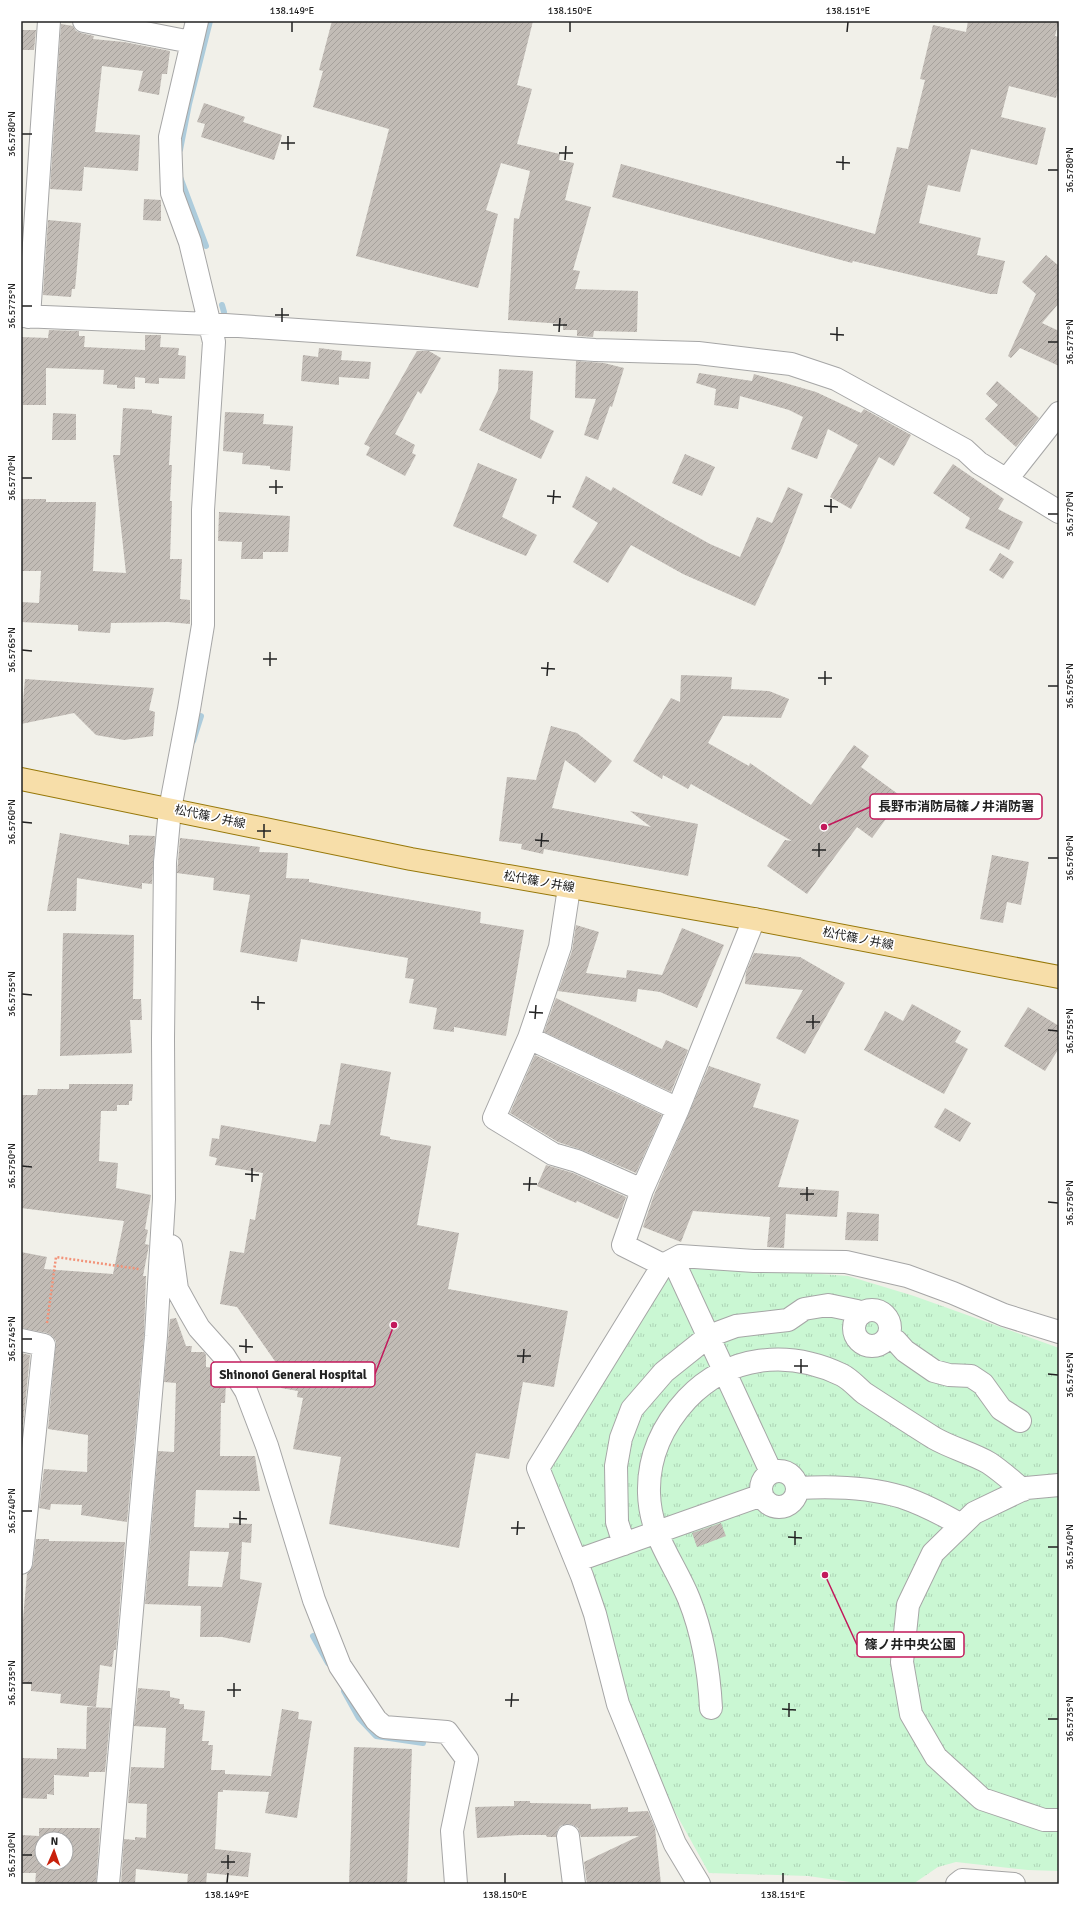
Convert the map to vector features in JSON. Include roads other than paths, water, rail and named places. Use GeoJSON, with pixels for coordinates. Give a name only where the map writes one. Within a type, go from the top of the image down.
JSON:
{"type":"FeatureCollection","features":[{"type":"Feature","properties":{"kind":"main road","name":"松代篠ノ井線"},"geometry":{"type":"LineString","coordinates":[[21,779],[170,808],[411,859],[754,920],[1059,977]]}},
{"type":"Feature","properties":{"kind":"street"},"geometry":{"type":"LineString","coordinates":[[49,21],[25,316],[210,324],[595,350],[698,353],[791,364],[836,379],[966,450],[980,463],[1059,512]]}},
{"type":"Feature","properties":{"kind":"street"},"geometry":{"type":"LineString","coordinates":[[84,21],[191,42]]}},
{"type":"Feature","properties":{"kind":"street"},"geometry":{"type":"LineString","coordinates":[[108,1884],[156,1336],[160,1272],[164,1199],[165,862],[170,808],[203,625],[203,510],[214,342],[190,242],[172,193],[170,137],[197,21]]}},
{"type":"Feature","properties":{"kind":"street"},"geometry":{"type":"LineString","coordinates":[[1007,479],[1059,413]]}},
{"type":"Feature","properties":{"kind":"street"},"geometry":{"type":"LineString","coordinates":[[569,888],[560,947],[529,1038],[494,1118],[553,1154],[577,1161],[642,1190]]}},
{"type":"Feature","properties":{"kind":"street"},"geometry":{"type":"LineString","coordinates":[[754,920],[678,1109],[642,1190],[624,1245],[668,1263],[709,1336],[771,1472]]}},
{"type":"Feature","properties":{"kind":"street"},"geometry":{"type":"LineString","coordinates":[[529,1038],[678,1109]]}},
{"type":"Feature","properties":{"kind":"street"},"geometry":{"type":"LineString","coordinates":[[164,1199],[177,1289],[199,1328],[224,1356],[246,1391],[269,1453],[314,1600],[340,1666],[376,1720],[384,1727],[447,1732],[467,1759],[452,1831],[456,1884]]}},
{"type":"Feature","properties":{"kind":"street"},"geometry":{"type":"LineString","coordinates":[[699,1884],[675,1844],[618,1704],[592,1606],[577,1560],[538,1468],[668,1263],[680,1256],[754,1260],[846,1262],[907,1276],[953,1293],[1004,1315],[1059,1332]]}},
{"type":"Feature","properties":{"kind":"street"},"geometry":{"type":"LineString","coordinates":[[624,1544],[617,1522],[616,1466],[621,1438],[632,1409],[664,1372],[709,1336],[736,1326],[788,1320],[804,1310],[828,1306],[857,1311],[861,1314],[864,1311],[873,1309],[881,1312],[888,1318],[890,1327],[888,1337],[896,1340],[905,1351],[934,1371],[949,1375],[971,1376],[983,1384],[1001,1409],[1020,1421]]}},
{"type":"Feature","properties":{"kind":"street"},"geometry":{"type":"LineString","coordinates":[[21,1340],[44,1344],[21,1563]]}},
{"type":"Feature","properties":{"kind":"street"},"geometry":{"type":"LineString","coordinates":[[711,1708],[710,1674],[701,1635],[689,1599],[656,1534],[649,1493],[653,1454],[659,1439],[679,1408],[693,1393],[712,1378],[760,1359],[791,1360],[819,1366],[843,1376],[865,1393],[936,1439],[988,1463],[1023,1490]]}},
{"type":"Feature","properties":{"kind":"street"},"geometry":{"type":"LineString","coordinates":[[780,1470],[788,1473],[795,1479],[798,1488],[795,1498],[788,1505],[778,1508],[768,1504],[762,1495],[762,1482],[771,1472],[780,1470]]}},
{"type":"Feature","properties":{"kind":"street"},"geometry":{"type":"LineString","coordinates":[[1059,1485],[1023,1490],[974,1513],[932,1553],[908,1605],[902,1662],[910,1714],[936,1757],[982,1799],[1044,1820],[1059,1820]]}},
{"type":"Feature","properties":{"kind":"street"},"geometry":{"type":"LineString","coordinates":[[798,1488],[865,1489],[902,1497],[930,1508],[961,1525]]}},
{"type":"Feature","properties":{"kind":"street"},"geometry":{"type":"LineString","coordinates":[[584,1558],[656,1534],[762,1495]]}},
{"type":"Feature","properties":{"kind":"street"},"geometry":{"type":"LineString","coordinates":[[568,1836],[574,1884]]}},
{"type":"Feature","properties":{"kind":"street"},"geometry":{"type":"LineString","coordinates":[[957,1884],[962,1880],[1014,1884]]}},
{"type":"Feature","properties":{"kind":"waterway"},"geometry":{"type":"LineString","coordinates":[[180,150],[189,104],[210,21]]}},
{"type":"Feature","properties":{"kind":"waterway"},"geometry":{"type":"LineString","coordinates":[[180,177],[206,246]]}},
{"type":"Feature","properties":{"kind":"waterway"},"geometry":{"type":"LineString","coordinates":[[222,305],[224,312]]}},
{"type":"Feature","properties":{"kind":"waterway"},"geometry":{"type":"LineString","coordinates":[[193,741],[201,716]]}},
{"type":"Feature","properties":{"kind":"waterway"},"geometry":{"type":"LineString","coordinates":[[313,1636],[328,1663]]}},
{"type":"Feature","properties":{"kind":"waterway"},"geometry":{"type":"LineString","coordinates":[[344,1691],[359,1718],[376,1736],[423,1743]]}},
{"type":"Feature","properties":{"kind":"place","name":"長野市消防局篠ノ井消防署"},"geometry":{"type":"Point","coordinates":[824,827]}},
{"type":"Feature","properties":{"kind":"place","name":"Shinonoi General Hospital"},"geometry":{"type":"Point","coordinates":[394,1325]}},
{"type":"Feature","properties":{"kind":"place","name":"篠ノ井中央公園"},"geometry":{"type":"Point","coordinates":[825,1575]}}]}
